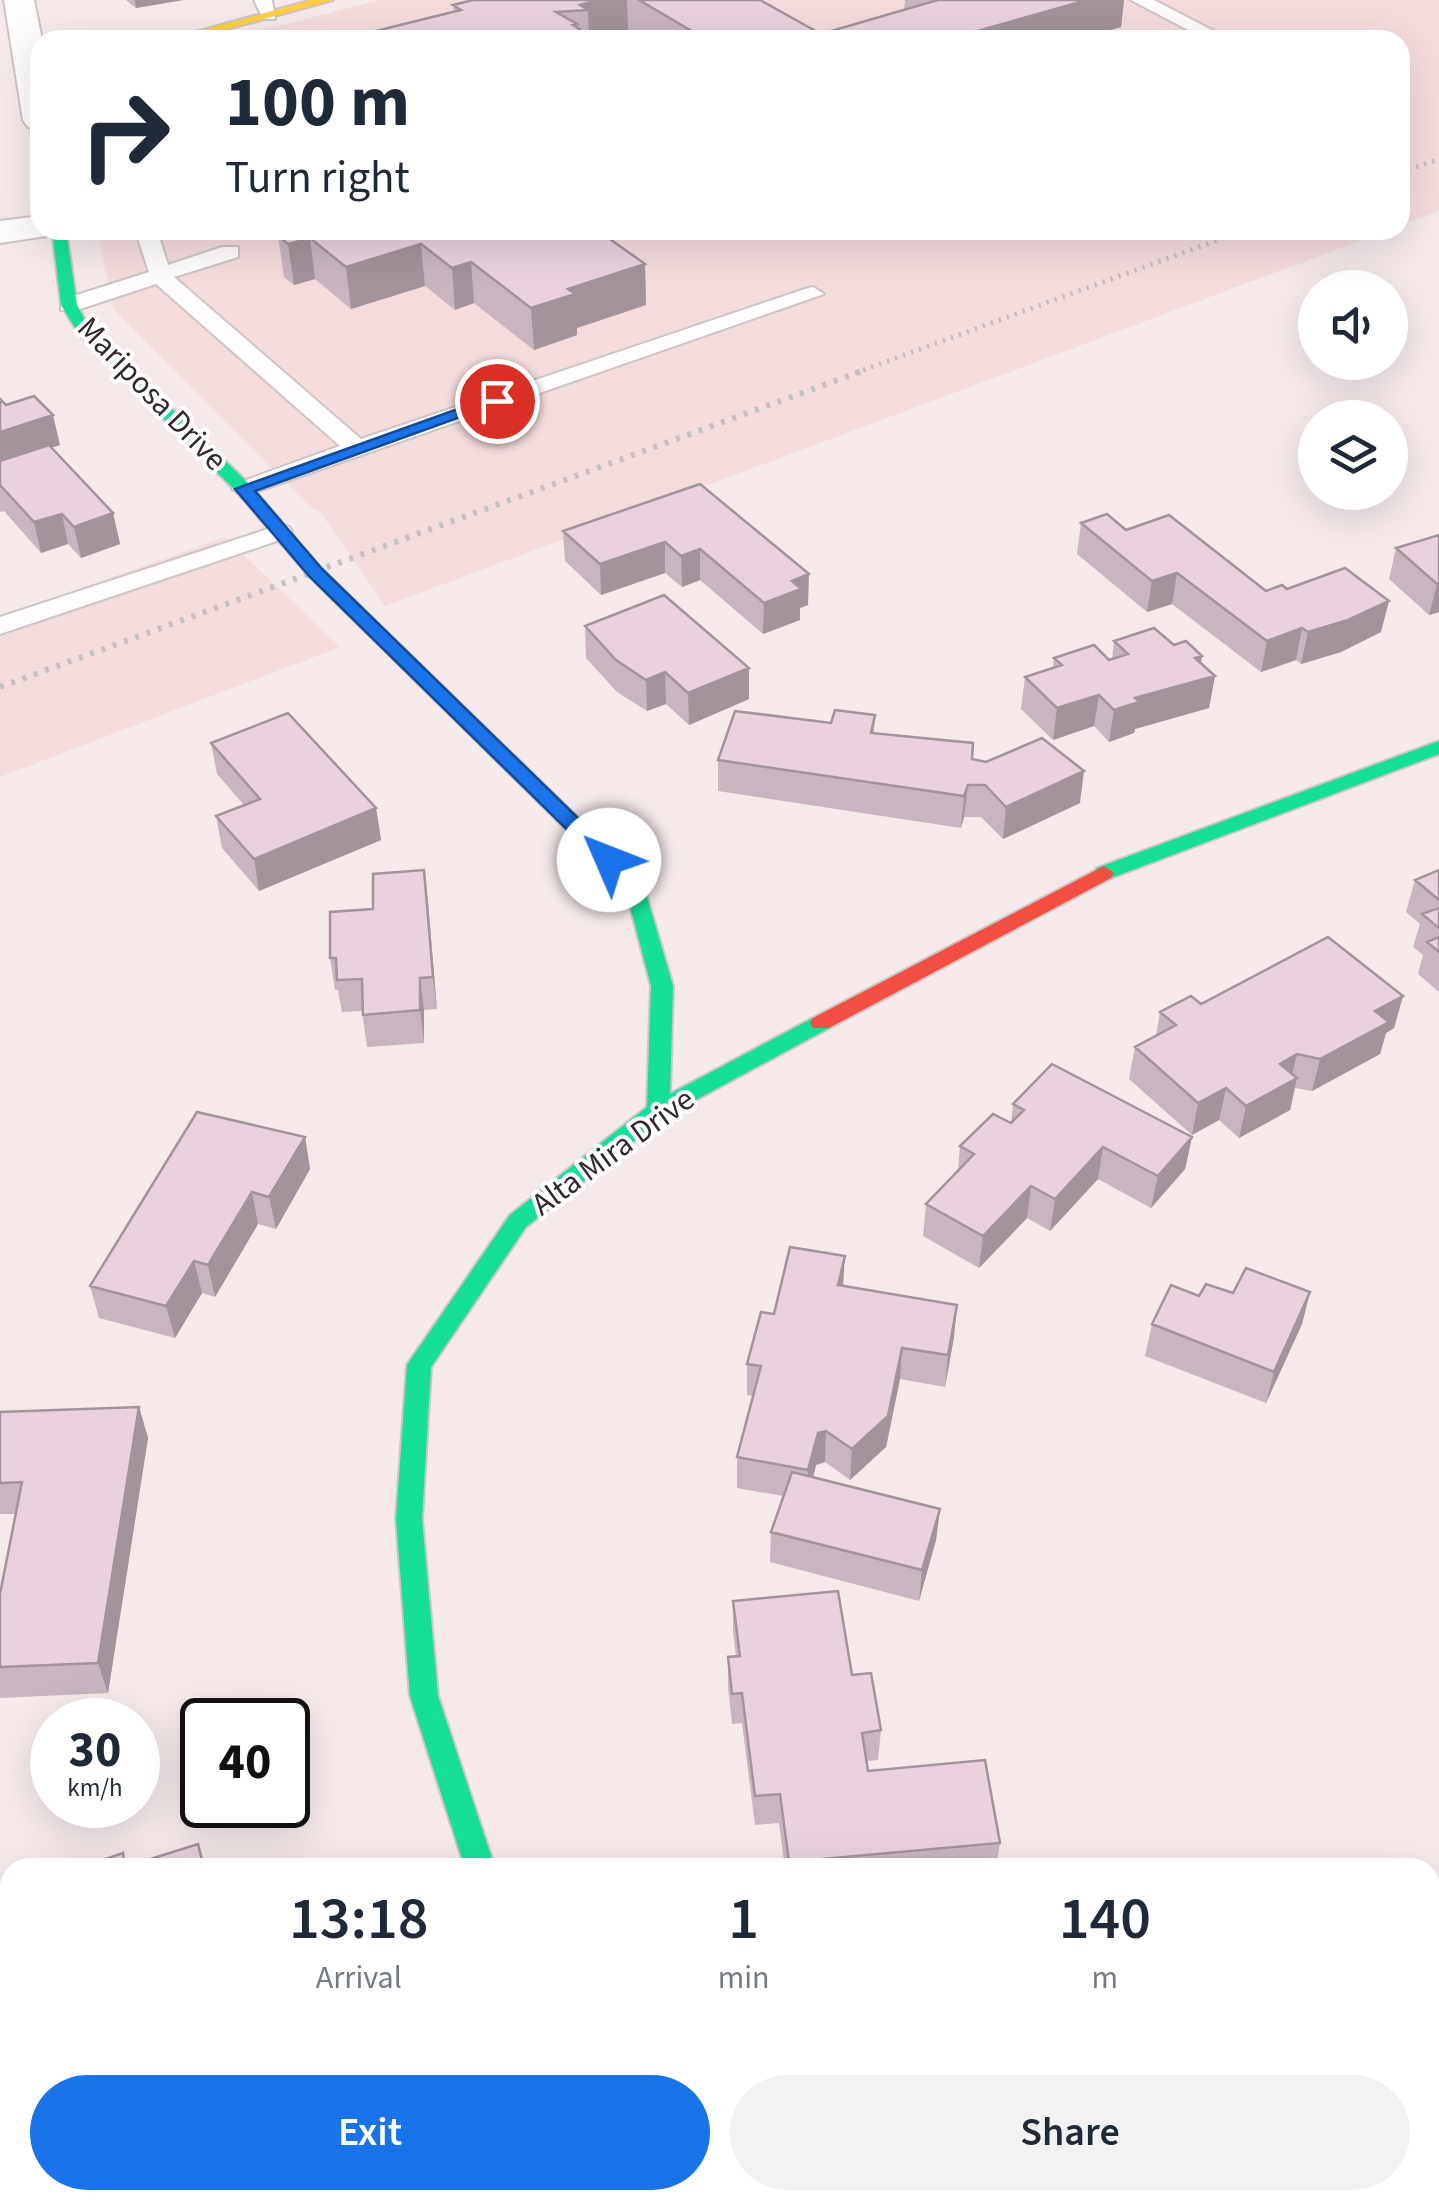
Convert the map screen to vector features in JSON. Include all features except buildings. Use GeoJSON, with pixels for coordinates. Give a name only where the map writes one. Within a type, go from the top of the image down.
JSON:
{"type":"FeatureCollection","features":[{"type":"Feature","properties":{"kind":"street"},"geometry":{"type":"LineString","coordinates":[[19,0],[30,60]]}},
{"type":"Feature","properties":{"kind":"street"},"geometry":{"type":"LineString","coordinates":[[202,30],[266,8],[327,0]]}},
{"type":"Feature","properties":{"kind":"street"},"geometry":{"type":"LineString","coordinates":[[0,232],[30,228]]}},
{"type":"Feature","properties":{"kind":"street","name":"Mariposa Drive"},"geometry":{"type":"LineString","coordinates":[[60,240],[69,305],[84,331],[244,489],[315,572],[636,886],[662,986],[658,1110]]}},
{"type":"Feature","properties":{"kind":"street","name":"Alta Mira Drive"},"geometry":{"type":"LineString","coordinates":[[477,1858],[424,1696],[410,1519],[419,1365],[518,1221],[658,1110],[1092,877],[1439,747]]}},
{"type":"Feature","properties":{"kind":"lane"},"geometry":{"type":"LineString","coordinates":[[1140,0],[1202,30]]}},
{"type":"Feature","properties":{"kind":"lane"},"geometry":{"type":"LineString","coordinates":[[149,240],[161,277],[357,448]]}},
{"type":"Feature","properties":{"kind":"lane"},"geometry":{"type":"LineString","coordinates":[[69,305],[230,252]]}},
{"type":"Feature","properties":{"kind":"lane"},"geometry":{"type":"LineString","coordinates":[[244,489],[813,294]]}},
{"type":"Feature","properties":{"kind":"lane"},"geometry":{"type":"LineString","coordinates":[[0,626],[280,532]]}},
{"type":"Feature","properties":{"kind":"shaded area"},"geometry":{"type":"Polygon","coordinates":[[[380,0],[1439,0],[1439,211],[1410,222],[1410,30],[264,30],[380,0]]]}},
{"type":"Feature","properties":{"kind":"shaded area"},"geometry":{"type":"Polygon","coordinates":[[[99,240],[1362,240],[385,606],[321,513],[307,504],[114,310],[99,240]]]}},
{"type":"Feature","properties":{"kind":"shaded area"},"geometry":{"type":"Polygon","coordinates":[[[225,537],[340,647],[0,777],[0,617],[225,537]]]}},
{"type":"Feature","properties":{"kind":"railway"},"geometry":{"type":"LineString","coordinates":[[1410,169],[1439,159]]}},
{"type":"Feature","properties":{"kind":"railway"},"geometry":{"type":"LineString","coordinates":[[855,373],[1218,240]]}},
{"type":"Feature","properties":{"kind":"railway"},"geometry":{"type":"LineString","coordinates":[[0,687],[862,371]]}},
{"type":"Feature","properties":{"kind":"traffic: fast"},"geometry":{"type":"LineString","coordinates":[[60,240],[69,305],[84,331],[244,489],[315,572],[635,885],[662,986],[658,1110]]}},
{"type":"Feature","properties":{"kind":"traffic: fast"},"geometry":{"type":"LineString","coordinates":[[1104,873],[1439,747]]}},
{"type":"Feature","properties":{"kind":"traffic: fast"},"geometry":{"type":"LineString","coordinates":[[477,1858],[424,1696],[409,1519],[419,1365],[518,1221],[658,1110],[821,1023]]}},
{"type":"Feature","properties":{"kind":"traffic: slow"},"geometry":{"type":"LineString","coordinates":[[212,30],[327,0]]}},
{"type":"Feature","properties":{"kind":"traffic: jam"},"geometry":{"type":"LineString","coordinates":[[821,1023],[1104,873]]}},
{"type":"Feature","properties":{"kind":"route"},"geometry":{"type":"LineString","coordinates":[[497,401],[244,489],[315,572],[609,860]]}}]}
